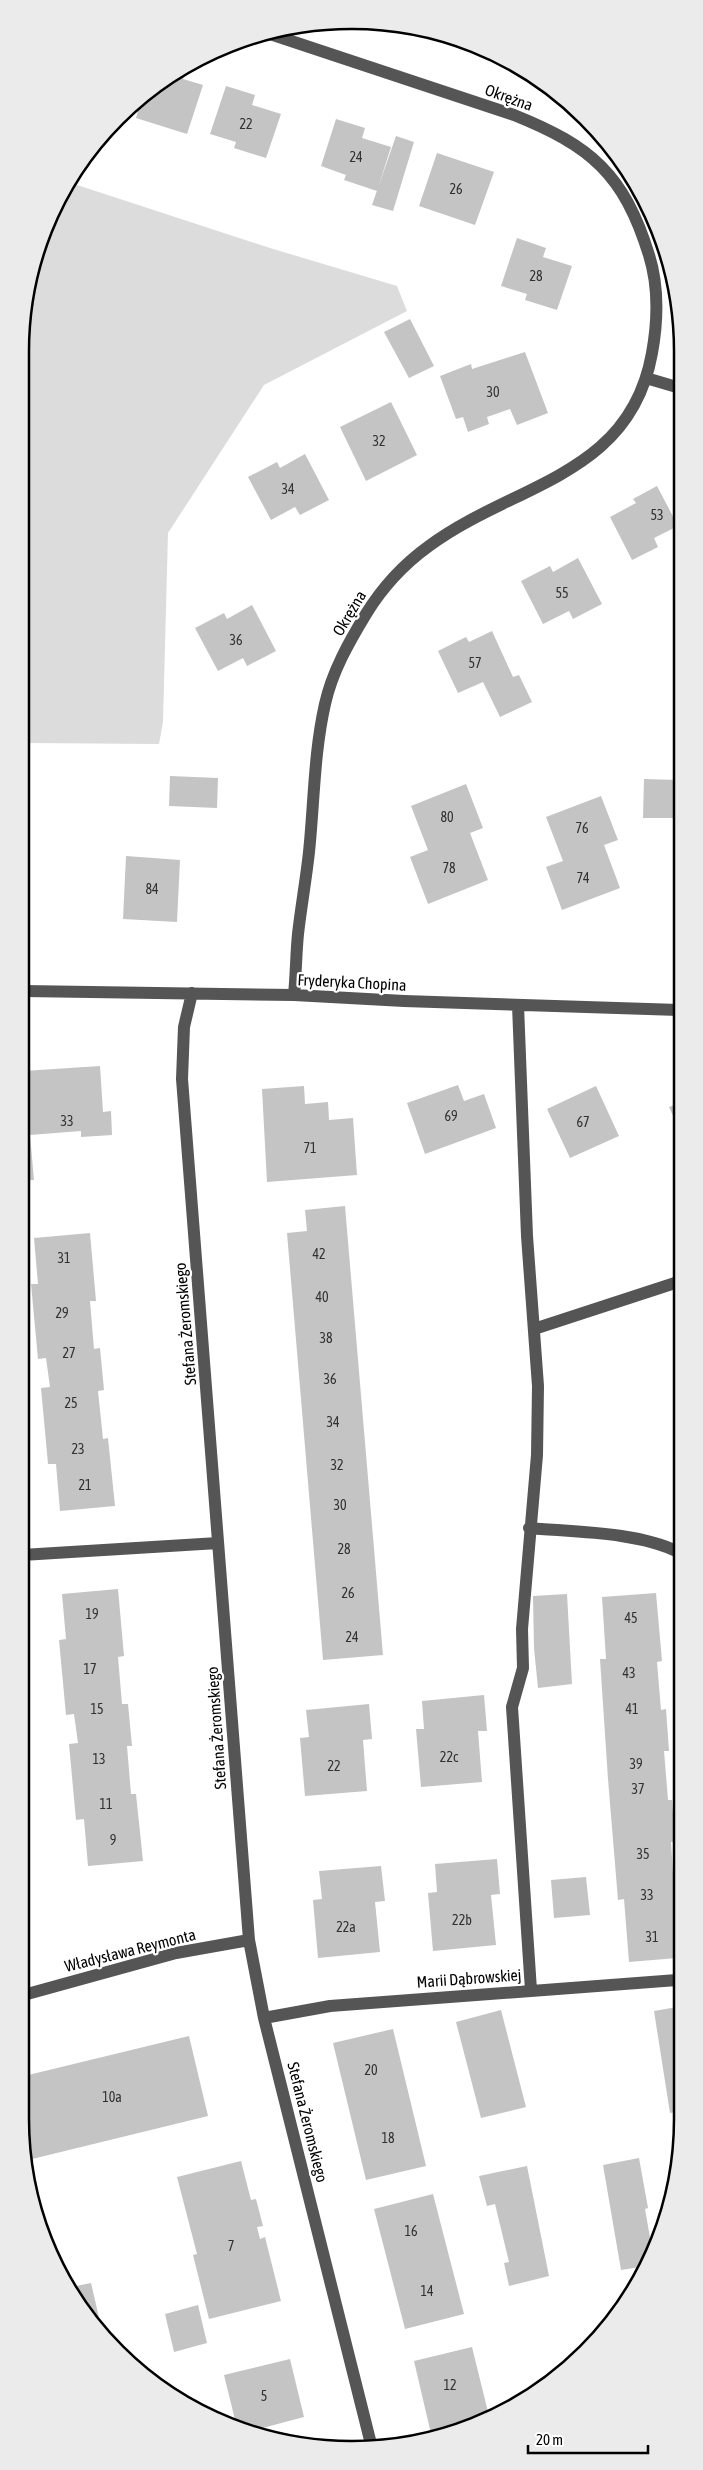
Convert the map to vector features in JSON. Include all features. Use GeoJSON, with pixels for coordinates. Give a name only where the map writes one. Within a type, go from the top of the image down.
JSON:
{"type":"FeatureCollection","features":[{"type":"Feature","properties":{"kind":"street","name":"Okrężna"},"geometry":{"type":"LineString","coordinates":[[281,37],[514,114],[551,130],[579,146],[605,171],[624,195],[640,225],[655,275],[658,324],[646,378],[636,406],[618,430],[592,454],[563,474],[529,490],[429,546],[383,588],[366,613],[342,657],[325,703],[318,744],[308,861],[298,936],[294,995]]}},
{"type":"Feature","properties":{"kind":"street"},"geometry":{"type":"LineString","coordinates":[[646,378],[674,386]]}},
{"type":"Feature","properties":{"kind":"street","name":"Fryderyka Chopina"},"geometry":{"type":"LineString","coordinates":[[29,991],[294,995],[674,1010]]}},
{"type":"Feature","properties":{"kind":"street","name":"Stefana Żeromskiego"},"geometry":{"type":"LineString","coordinates":[[192,993],[184,1027],[182,1078],[249,1940],[264,2018],[370,2441]]}},
{"type":"Feature","properties":{"kind":"street"},"geometry":{"type":"LineString","coordinates":[[518,1005],[527,1236],[538,1386],[537,1454],[529,1528],[522,1629],[523,1668],[512,1706],[531,1990]]}},
{"type":"Feature","properties":{"kind":"street"},"geometry":{"type":"LineString","coordinates":[[534,1329],[674,1283]]}},
{"type":"Feature","properties":{"kind":"street"},"geometry":{"type":"LineString","coordinates":[[529,1528],[635,1539],[666,1546],[674,1550]]}},
{"type":"Feature","properties":{"kind":"street"},"geometry":{"type":"LineString","coordinates":[[29,1555],[218,1543]]}},
{"type":"Feature","properties":{"kind":"street","name":"Władysława Reymonta"},"geometry":{"type":"LineString","coordinates":[[29,1994],[176,1953],[249,1940]]}},
{"type":"Feature","properties":{"kind":"street","name":"Marii Dąbrowskiej"},"geometry":{"type":"LineString","coordinates":[[264,2018],[330,2006],[674,1980]]}},
{"type":"Feature","properties":{"kind":"shaded area"},"geometry":{"type":"Polygon","coordinates":[[[75,184],[270,248],[397,286],[407,311],[264,385],[168,533],[163,722],[159,744],[29,743],[29,330],[35,289],[46,248],[53,228],[75,184]]]}},
{"type":"Feature","properties":{"kind":"building"},"geometry":{"type":"Polygon","coordinates":[[[184,76],[183,79],[203,85],[187,134],[136,118],[138,111],[155,95],[184,76]]]}},
{"type":"Feature","properties":{"kind":"building"},"geometry":{"type":"Polygon","coordinates":[[[226,86],[255,95],[252,105],[281,114],[266,158],[234,148],[236,142],[210,134],[226,86]]]}},
{"type":"Feature","properties":{"kind":"building"},"geometry":{"type":"Polygon","coordinates":[[[336,119],[365,128],[362,138],[391,147],[377,191],[344,180],[346,175],[321,166],[336,119]]]}},
{"type":"Feature","properties":{"kind":"building"},"geometry":{"type":"Polygon","coordinates":[[[396,136],[414,142],[393,211],[372,205],[396,136]]]}},
{"type":"Feature","properties":{"kind":"building"},"geometry":{"type":"Polygon","coordinates":[[[437,153],[494,172],[475,225],[419,206],[437,153]]]}},
{"type":"Feature","properties":{"kind":"building"},"geometry":{"type":"Polygon","coordinates":[[[517,238],[546,248],[543,257],[572,266],[557,310],[525,300],[527,294],[501,286],[517,238]]]}},
{"type":"Feature","properties":{"kind":"building"},"geometry":{"type":"Polygon","coordinates":[[[410,319],[434,366],[409,378],[384,332],[410,319]]]}},
{"type":"Feature","properties":{"kind":"building"},"geometry":{"type":"Polygon","coordinates":[[[525,352],[548,413],[517,425],[510,409],[487,417],[489,424],[468,432],[463,417],[456,419],[440,376],[471,364],[472,369],[525,352]]]}},
{"type":"Feature","properties":{"kind":"building"},"geometry":{"type":"Polygon","coordinates":[[[391,402],[417,455],[366,481],[340,427],[391,402]]]}},
{"type":"Feature","properties":{"kind":"building"},"geometry":{"type":"Polygon","coordinates":[[[305,454],[329,500],[300,515],[295,507],[271,520],[248,477],[277,462],[280,468],[305,454]]]}},
{"type":"Feature","properties":{"kind":"building"},"geometry":{"type":"Polygon","coordinates":[[[657,486],[674,518],[674,528],[654,538],[658,547],[632,560],[610,517],[636,503],[633,499],[657,486]]]}},
{"type":"Feature","properties":{"kind":"building"},"geometry":{"type":"Polygon","coordinates":[[[578,558],[602,604],[573,619],[569,611],[543,624],[521,581],[550,566],[553,572],[578,558]]]}},
{"type":"Feature","properties":{"kind":"building"},"geometry":{"type":"Polygon","coordinates":[[[252,605],[276,651],[247,666],[243,658],[218,671],[195,628],[224,613],[227,619],[252,605]]]}},
{"type":"Feature","properties":{"kind":"building"},"geometry":{"type":"Polygon","coordinates":[[[492,631],[513,677],[519,675],[532,702],[500,717],[483,682],[458,693],[438,651],[466,637],[469,642],[492,631]]]}},
{"type":"Feature","properties":{"kind":"building"},"geometry":{"type":"Polygon","coordinates":[[[170,776],[218,778],[217,808],[169,806],[170,776]]]}},
{"type":"Feature","properties":{"kind":"building"},"geometry":{"type":"Polygon","coordinates":[[[644,779],[674,780],[674,818],[643,818],[644,779]]]}},
{"type":"Feature","properties":{"kind":"building"},"geometry":{"type":"Polygon","coordinates":[[[466,784],[483,828],[470,833],[488,880],[428,904],[410,857],[428,850],[411,806],[466,784]]]}},
{"type":"Feature","properties":{"kind":"building"},"geometry":{"type":"Polygon","coordinates":[[[601,796],[618,840],[604,845],[620,888],[562,910],[546,867],[563,861],[546,817],[601,796]]]}},
{"type":"Feature","properties":{"kind":"building"},"geometry":{"type":"Polygon","coordinates":[[[126,856],[180,860],[177,922],[123,919],[126,856]]]}},
{"type":"Feature","properties":{"kind":"building"},"geometry":{"type":"Polygon","coordinates":[[[100,1066],[103,1112],[111,1111],[112,1135],[81,1137],[81,1131],[30,1135],[34,1180],[29,1180],[29,1071],[100,1066]]]}},
{"type":"Feature","properties":{"kind":"building"},"geometry":{"type":"Polygon","coordinates":[[[458,1085],[464,1101],[484,1094],[496,1128],[425,1154],[407,1103],[458,1085]]]}},
{"type":"Feature","properties":{"kind":"building"},"geometry":{"type":"Polygon","coordinates":[[[304,1086],[305,1104],[328,1102],[329,1120],[353,1118],[357,1175],[267,1182],[262,1089],[304,1086]]]}},
{"type":"Feature","properties":{"kind":"building"},"geometry":{"type":"Polygon","coordinates":[[[596,1086],[619,1136],[570,1158],[547,1109],[596,1086]]]}},
{"type":"Feature","properties":{"kind":"building"},"geometry":{"type":"Polygon","coordinates":[[[674,1105],[674,1118],[669,1107],[674,1105]]]}},
{"type":"Feature","properties":{"kind":"building"},"geometry":{"type":"Polygon","coordinates":[[[345,1206],[383,1655],[323,1660],[287,1233],[307,1231],[305,1210],[345,1206]]]}},
{"type":"Feature","properties":{"kind":"building"},"geometry":{"type":"Polygon","coordinates":[[[90,1233],[96,1301],[90,1301],[94,1349],[100,1348],[104,1390],[98,1391],[103,1439],[108,1438],[115,1506],[60,1511],[56,1464],[48,1464],[41,1388],[50,1387],[46,1358],[38,1359],[31,1284],[38,1284],[34,1238],[90,1233]]]}},
{"type":"Feature","properties":{"kind":"building"},"geometry":{"type":"Polygon","coordinates":[[[118,1589],[124,1656],[118,1657],[122,1704],[128,1704],[132,1746],[127,1746],[131,1794],[136,1794],[143,1861],[88,1866],[84,1819],[76,1820],[69,1744],[78,1743],[74,1714],[66,1715],[59,1640],[66,1639],[62,1594],[118,1589]]]}},
{"type":"Feature","properties":{"kind":"building"},"geometry":{"type":"Polygon","coordinates":[[[656,1593],[662,1661],[657,1662],[661,1710],[666,1709],[669,1751],[664,1751],[668,1800],[672,1800],[674,1828],[674,1842],[671,1842],[674,1890],[674,1958],[629,1962],[624,1899],[618,1900],[608,1779],[600,1659],[606,1659],[602,1597],[656,1593]]]}},
{"type":"Feature","properties":{"kind":"building"},"geometry":{"type":"Polygon","coordinates":[[[567,1594],[572,1684],[538,1688],[534,1648],[533,1596],[567,1594]]]}},
{"type":"Feature","properties":{"kind":"building"},"geometry":{"type":"Polygon","coordinates":[[[484,1695],[487,1731],[478,1731],[482,1782],[421,1787],[416,1729],[424,1729],[422,1701],[484,1695]]]}},
{"type":"Feature","properties":{"kind":"building"},"geometry":{"type":"Polygon","coordinates":[[[369,1704],[372,1739],[363,1740],[367,1791],[305,1796],[300,1738],[309,1737],[306,1710],[369,1704]]]}},
{"type":"Feature","properties":{"kind":"building"},"geometry":{"type":"Polygon","coordinates":[[[497,1859],[500,1894],[491,1895],[496,1945],[433,1951],[428,1893],[437,1892],[435,1864],[497,1859]]]}},
{"type":"Feature","properties":{"kind":"building"},"geometry":{"type":"Polygon","coordinates":[[[381,1866],[385,1901],[375,1902],[380,1952],[318,1958],[313,1900],[322,1899],[319,1871],[381,1866]]]}},
{"type":"Feature","properties":{"kind":"building"},"geometry":{"type":"Polygon","coordinates":[[[586,1877],[590,1915],[554,1918],[551,1880],[586,1877]]]}},
{"type":"Feature","properties":{"kind":"building"},"geometry":{"type":"Polygon","coordinates":[[[674,2008],[674,2112],[670,2113],[654,2011],[674,2008]]]}},
{"type":"Feature","properties":{"kind":"building"},"geometry":{"type":"Polygon","coordinates":[[[501,2010],[526,2107],[481,2118],[456,2022],[501,2010]]]}},
{"type":"Feature","properties":{"kind":"building"},"geometry":{"type":"Polygon","coordinates":[[[393,2029],[426,2166],[366,2180],[333,2043],[393,2029]]]}},
{"type":"Feature","properties":{"kind":"building"},"geometry":{"type":"Polygon","coordinates":[[[189,2036],[208,2116],[32,2159],[29,2140],[29,2075],[189,2036]]]}},
{"type":"Feature","properties":{"kind":"building"},"geometry":{"type":"Polygon","coordinates":[[[639,2158],[648,2208],[645,2209],[651,2241],[638,2267],[621,2270],[603,2165],[639,2158]]]}},
{"type":"Feature","properties":{"kind":"building"},"geometry":{"type":"Polygon","coordinates":[[[241,2161],[251,2200],[256,2199],[263,2226],[257,2227],[260,2239],[265,2237],[281,2301],[209,2319],[193,2255],[197,2254],[177,2177],[241,2161]]]}},
{"type":"Feature","properties":{"kind":"building"},"geometry":{"type":"Polygon","coordinates":[[[527,2166],[549,2276],[509,2286],[504,2263],[509,2262],[495,2204],[487,2206],[479,2176],[527,2166]]]}},
{"type":"Feature","properties":{"kind":"building"},"geometry":{"type":"Polygon","coordinates":[[[433,2194],[464,2314],[405,2329],[374,2209],[433,2194]]]}},
{"type":"Feature","properties":{"kind":"building"},"geometry":{"type":"Polygon","coordinates":[[[91,2283],[100,2320],[83,2298],[76,2286],[91,2283]]]}},
{"type":"Feature","properties":{"kind":"building"},"geometry":{"type":"Polygon","coordinates":[[[198,2305],[207,2343],[174,2352],[165,2314],[198,2305]]]}},
{"type":"Feature","properties":{"kind":"building"},"geometry":{"type":"Polygon","coordinates":[[[472,2347],[488,2411],[430,2431],[414,2361],[472,2347]]]}},
{"type":"Feature","properties":{"kind":"building"},"geometry":{"type":"Polygon","coordinates":[[[290,2359],[304,2417],[262,2428],[235,2419],[224,2375],[290,2359]]]}}]}
